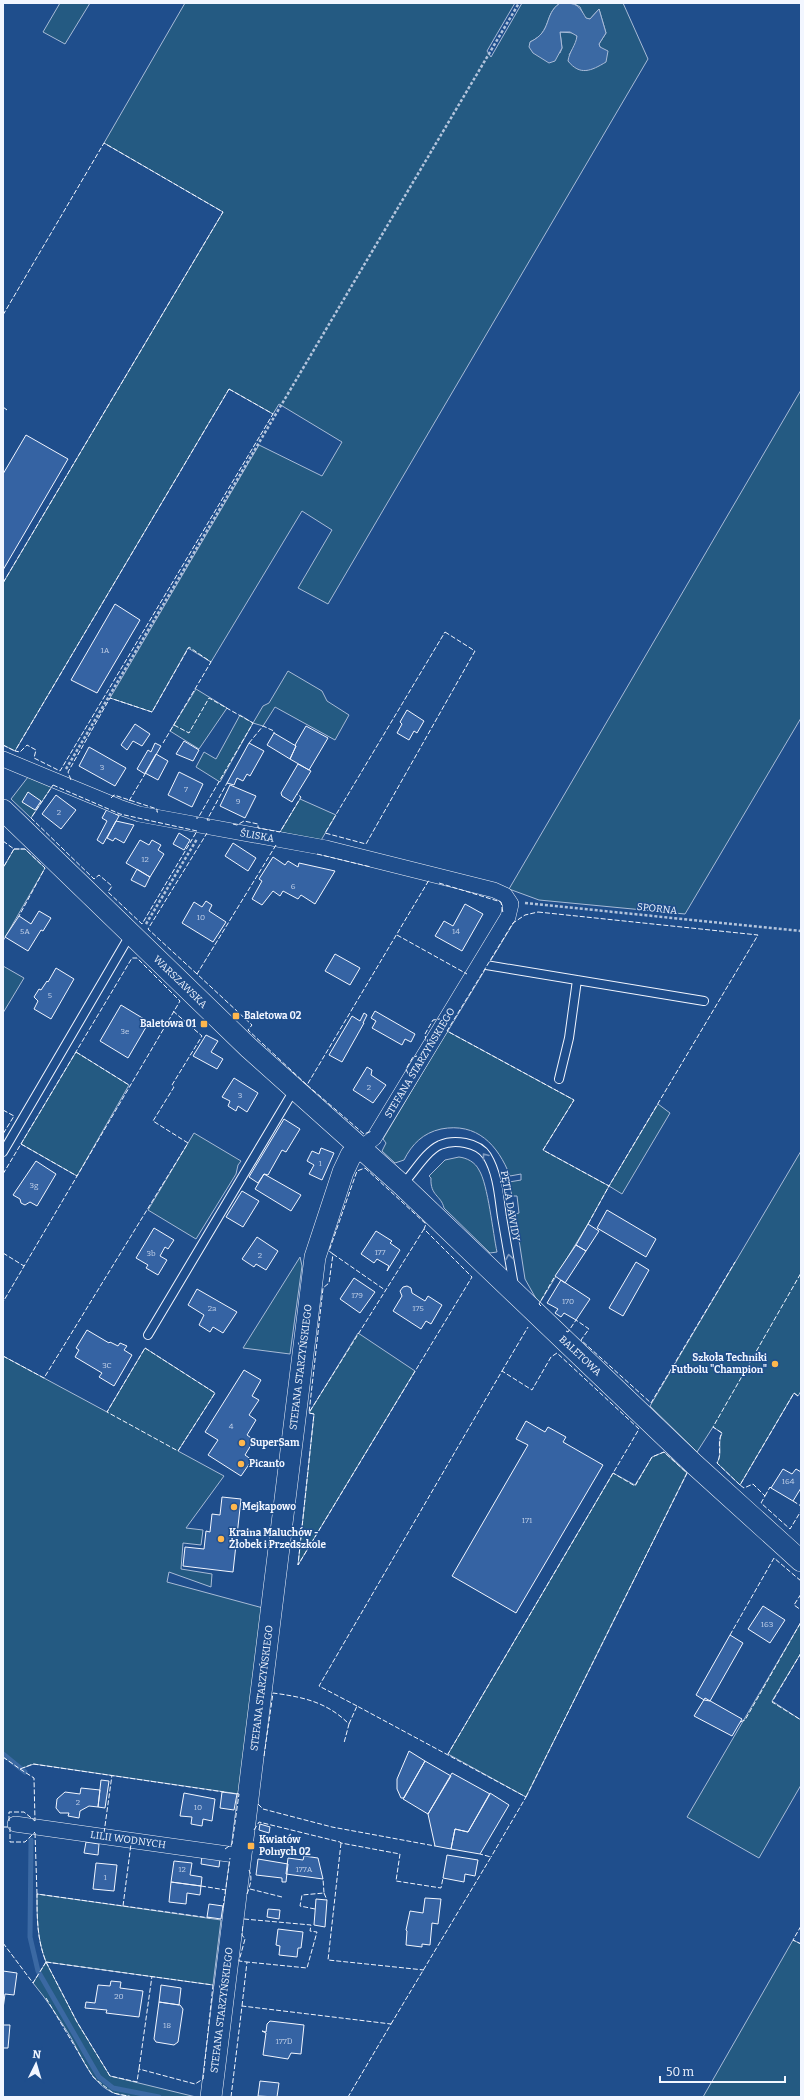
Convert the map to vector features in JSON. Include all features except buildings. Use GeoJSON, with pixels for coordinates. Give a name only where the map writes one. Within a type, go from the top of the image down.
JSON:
{"type":"FeatureCollection","features":[{"type":"Feature","properties":{"kind":"street","name":"ŚLISKA"},"geometry":{"type":"LineString","coordinates":[[3,759],[139,814],[326,848],[423,871],[494,890],[505,896],[511,904]]}},
{"type":"Feature","properties":{"kind":"street","name":"WARSZAWSKA"},"geometry":{"type":"LineString","coordinates":[[3,810],[133,937],[360,1149]]}},
{"type":"Feature","properties":{"kind":"street","name":"STEFANA STARZYŃSKIEGO"},"geometry":{"type":"LineString","coordinates":[[211,2097],[315,1256],[343,1172],[351,1155],[374,1138],[508,917],[511,904]]}},
{"type":"Feature","properties":{"kind":"street","name":"BALETOWA"},"geometry":{"type":"LineString","coordinates":[[360,1149],[402,1185],[515,1295],[801,1561]]}},
{"type":"Feature","properties":{"kind":"street","name":"LILII WODNYCH"},"geometry":{"type":"LineString","coordinates":[[15,1824],[242,1856]]}},
{"type":"Feature","properties":{"kind":"lane"},"geometry":{"type":"LineString","coordinates":[[3,1152],[133,937]]}},
{"type":"Feature","properties":{"kind":"lane"},"geometry":{"type":"LineString","coordinates":[[480,964],[704,1001]]}},
{"type":"Feature","properties":{"kind":"lane"},"geometry":{"type":"LineString","coordinates":[[559,1079],[569,1038],[577,980]]}},
{"type":"Feature","properties":{"kind":"lane"},"geometry":{"type":"LineString","coordinates":[[148,1335],[294,1089]]}},
{"type":"Feature","properties":{"kind":"lane","name":"PĘTLA DAWIDY"},"geometry":{"type":"LineString","coordinates":[[402,1185],[432,1151],[440,1145],[453,1142],[463,1142],[475,1146],[486,1155],[495,1173],[515,1295]]}},
{"type":"Feature","properties":{"kind":"path"},"geometry":{"type":"LineString","coordinates":[[59,781],[519,3]]}},
{"type":"Feature","properties":{"kind":"path"},"geometry":{"type":"LineString","coordinates":[[133,937],[205,827]]}},
{"type":"Feature","properties":{"kind":"path","name":"SPORNA"},"geometry":{"type":"LineString","coordinates":[[511,904],[531,903],[801,931]]}},
{"type":"Feature","properties":{"kind":"shaded area"},"geometry":{"type":"Polygon","coordinates":[[[60,3],[90,3],[65,44],[43,32],[60,3]]]}},
{"type":"Feature","properties":{"kind":"shaded area"},"geometry":{"type":"Polygon","coordinates":[[[185,3],[515,3],[487,51],[491,57],[522,3],[560,3],[551,13],[542,33],[530,42],[560,53],[562,48],[560,32],[574,33],[577,36],[577,42],[569,55],[600,47],[599,44],[606,33],[599,9],[590,19],[585,18],[580,7],[573,3],[623,3],[648,59],[328,604],[298,588],[332,530],[302,511],[211,662],[188,648],[152,712],[110,698],[259,445],[322,476],[342,442],[279,404],[273,414],[229,389],[15,751],[3,745],[3,583],[223,212],[104,143],[185,3]]]}},
{"type":"Feature","properties":{"kind":"shaded area"},"geometry":{"type":"Polygon","coordinates":[[[560,3],[570,3],[576,5],[586,18],[590,19],[599,9],[606,33],[599,44],[600,47],[608,51],[606,62],[591,70],[581,70],[572,66],[568,61],[577,36],[570,32],[560,32],[562,48],[555,61],[549,63],[533,53],[529,47],[530,42],[542,33],[551,13],[560,3]]]}},
{"type":"Feature","properties":{"kind":"shaded area"},"geometry":{"type":"Polygon","coordinates":[[[801,390],[801,718],[685,914],[539,900],[509,889],[801,390]]]}},
{"type":"Feature","properties":{"kind":"shaded area"},"geometry":{"type":"Polygon","coordinates":[[[288,671],[322,691],[327,701],[349,715],[335,740],[275,707],[263,726],[253,723],[263,706],[269,703],[288,671]]]}},
{"type":"Feature","properties":{"kind":"shaded area"},"geometry":{"type":"Polygon","coordinates":[[[196,689],[227,708],[199,749],[170,731],[196,689]]]}},
{"type":"Feature","properties":{"kind":"shaded area"},"geometry":{"type":"Polygon","coordinates":[[[240,715],[253,723],[220,782],[196,767],[204,752],[216,759],[240,715]]]}},
{"type":"Feature","properties":{"kind":"shaded area"},"geometry":{"type":"Polygon","coordinates":[[[28,777],[53,785],[31,818],[11,799],[28,777]]]}},
{"type":"Feature","properties":{"kind":"shaded area"},"geometry":{"type":"Polygon","coordinates":[[[300,799],[336,815],[320,842],[280,832],[300,799]]]}},
{"type":"Feature","properties":{"kind":"shaded area"},"geometry":{"type":"Polygon","coordinates":[[[14,849],[25,849],[45,868],[3,941],[3,868],[14,849]]]}},
{"type":"Feature","properties":{"kind":"shaded area"},"geometry":{"type":"Polygon","coordinates":[[[3,966],[24,978],[3,1013],[3,966]]]}},
{"type":"Feature","properties":{"kind":"shaded area"},"geometry":{"type":"Polygon","coordinates":[[[447,1031],[574,1100],[543,1150],[609,1186],[588,1224],[539,1304],[525,1279],[515,1214],[519,1213],[517,1196],[512,1196],[509,1182],[521,1180],[521,1174],[510,1176],[499,1155],[492,1146],[484,1138],[465,1129],[441,1129],[429,1133],[414,1144],[404,1160],[395,1163],[382,1151],[386,1143],[383,1139],[447,1031]]]}},
{"type":"Feature","properties":{"kind":"shaded area"},"geometry":{"type":"Polygon","coordinates":[[[76,1052],[129,1085],[77,1176],[21,1144],[76,1052]]]}},
{"type":"Feature","properties":{"kind":"shaded area"},"geometry":{"type":"Polygon","coordinates":[[[658,1104],[670,1113],[622,1194],[609,1186],[658,1104]]]}},
{"type":"Feature","properties":{"kind":"shaded area"},"geometry":{"type":"Polygon","coordinates":[[[194,1133],[241,1161],[238,1165],[236,1174],[196,1239],[148,1210],[194,1133]]]}},
{"type":"Feature","properties":{"kind":"shaded area"},"geometry":{"type":"Polygon","coordinates":[[[801,1151],[801,1391],[798,1396],[794,1393],[740,1485],[717,1463],[720,1456],[720,1440],[722,1433],[713,1427],[697,1452],[650,1406],[801,1151]]]}},
{"type":"Feature","properties":{"kind":"shaded area"},"geometry":{"type":"Polygon","coordinates":[[[459,1157],[468,1159],[473,1163],[477,1167],[482,1177],[488,1197],[497,1252],[490,1253],[444,1208],[441,1200],[432,1188],[431,1178],[429,1176],[445,1160],[459,1157]]]}},
{"type":"Feature","properties":{"kind":"shaded area"},"geometry":{"type":"Polygon","coordinates":[[[300,1257],[302,1266],[290,1354],[243,1348],[300,1257]]]}},
{"type":"Feature","properties":{"kind":"shaded area"},"geometry":{"type":"Polygon","coordinates":[[[358,1333],[415,1371],[298,1565],[314,1414],[309,1413],[358,1333]]]}},
{"type":"Feature","properties":{"kind":"shaded area"},"geometry":{"type":"Polygon","coordinates":[[[145,1348],[215,1393],[178,1451],[224,1476],[186,1528],[203,1530],[201,1545],[183,1543],[181,1569],[212,1574],[211,1587],[169,1572],[167,1582],[263,1608],[239,1794],[34,1764],[20,1769],[3,1757],[3,1356],[107,1412],[145,1348]]]}},
{"type":"Feature","properties":{"kind":"shaded area"},"geometry":{"type":"Polygon","coordinates":[[[664,1452],[687,1473],[526,1797],[448,1754],[613,1473],[635,1485],[652,1457],[664,1452]]]}},
{"type":"Feature","properties":{"kind":"shaded area"},"geometry":{"type":"Polygon","coordinates":[[[801,1622],[801,1653],[772,1701],[801,1720],[801,1785],[759,1858],[687,1817],[801,1622]]]}},
{"type":"Feature","properties":{"kind":"shaded area"},"geometry":{"type":"Polygon","coordinates":[[[37,1894],[221,1920],[213,1985],[46,1962],[39,1937],[37,1920],[37,1894]]]}},
{"type":"Feature","properties":{"kind":"shaded area"},"geometry":{"type":"Polygon","coordinates":[[[793,1940],[801,1944],[801,2097],[703,2097],[793,1940]]]}},
{"type":"Feature","properties":{"kind":"shaded area"},"geometry":{"type":"Polygon","coordinates":[[[46,1962],[77,2022],[110,2076],[196,2097],[131,2097],[114,2093],[99,2083],[93,2076],[57,2016],[33,1983],[46,1962]]]}},
{"type":"Feature","properties":{"kind":"waterway"},"geometry":{"type":"LineString","coordinates":[[3,1754],[25,1772]]}},
{"type":"Feature","properties":{"kind":"waterway"},"geometry":{"type":"LineString","coordinates":[[31,1840],[30,1937],[38,1971],[99,2077],[113,2088],[159,2097]]}},
{"type":"Feature","properties":{"kind":"fence"},"geometry":{"type":"LineString","coordinates":[[3,315],[104,143],[223,212],[3,583]]}},
{"type":"Feature","properties":{"kind":"fence"},"geometry":{"type":"LineString","coordinates":[[229,389],[273,414],[60,771],[34,758],[36,750],[27,745],[20,752],[15,751],[229,389]]}},
{"type":"Feature","properties":{"kind":"fence"},"geometry":{"type":"LineString","coordinates":[[3,407],[7,410]]}},
{"type":"Feature","properties":{"kind":"fence"},"geometry":{"type":"LineString","coordinates":[[445,632],[475,651],[366,844],[325,833],[445,632]]}},
{"type":"Feature","properties":{"kind":"fence"},"geometry":{"type":"LineString","coordinates":[[71,780],[68,772],[110,698],[152,712],[189,647],[211,662],[163,743]]}},
{"type":"Feature","properties":{"kind":"fence"},"geometry":{"type":"LineString","coordinates":[[174,725],[189,733],[209,698],[253,723],[198,818],[196,818]]}},
{"type":"Feature","properties":{"kind":"fence"},"geometry":{"type":"LineString","coordinates":[[249,743],[263,726],[274,731],[274,733]]}},
{"type":"Feature","properties":{"kind":"fence"},"geometry":{"type":"LineString","coordinates":[[3,745],[15,751]]}},
{"type":"Feature","properties":{"kind":"fence"},"geometry":{"type":"LineString","coordinates":[[129,801],[145,774]]}},
{"type":"Feature","properties":{"kind":"fence"},"geometry":{"type":"LineString","coordinates":[[210,820],[207,820],[227,783]]}},
{"type":"Feature","properties":{"kind":"fence"},"geometry":{"type":"LineString","coordinates":[[53,785],[120,814],[197,831],[142,924],[108,892],[112,886],[99,875],[94,879],[31,818],[53,785]]}},
{"type":"Feature","properties":{"kind":"fence"},"geometry":{"type":"LineString","coordinates":[[233,824],[237,825],[244,821],[258,824],[258,828],[280,832],[301,797],[297,794]]}},
{"type":"Feature","properties":{"kind":"fence"},"geometry":{"type":"LineString","coordinates":[[111,798],[114,795],[157,809],[158,812]]}},
{"type":"Feature","properties":{"kind":"fence"},"geometry":{"type":"LineString","coordinates":[[197,974],[148,929],[207,833]]}},
{"type":"Feature","properties":{"kind":"fence"},"geometry":{"type":"LineString","coordinates":[[3,841],[14,849],[3,868]]}},
{"type":"Feature","properties":{"kind":"fence"},"geometry":{"type":"LineString","coordinates":[[276,845],[197,974],[252,1025],[248,1030],[307,1085],[429,880]]}},
{"type":"Feature","properties":{"kind":"fence"},"geometry":{"type":"LineString","coordinates":[[14,849],[25,849],[45,868],[19,916]]}},
{"type":"Feature","properties":{"kind":"fence"},"geometry":{"type":"LineString","coordinates":[[317,854],[371,867]]}},
{"type":"Feature","properties":{"kind":"fence"},"geometry":{"type":"LineString","coordinates":[[439,883],[501,902],[503,913]]}},
{"type":"Feature","properties":{"kind":"fence"},"geometry":{"type":"LineString","coordinates":[[538,912],[758,935],[609,1186],[543,1150],[574,1100],[447,1031],[513,923],[525,915],[538,912]]}},
{"type":"Feature","properties":{"kind":"fence"},"geometry":{"type":"LineString","coordinates":[[397,935],[467,974]]}},
{"type":"Feature","properties":{"kind":"fence"},"geometry":{"type":"LineString","coordinates":[[3,1174],[132,958],[137,958],[180,1001],[3,1302]]}},
{"type":"Feature","properties":{"kind":"fence"},"geometry":{"type":"LineString","coordinates":[[3,1356],[44,1378],[188,1143],[153,1121],[174,1087],[172,1085],[202,1036],[173,1011]]}},
{"type":"Feature","properties":{"kind":"fence"},"geometry":{"type":"LineString","coordinates":[[426,1041],[425,1034],[433,1020],[440,1019]]}},
{"type":"Feature","properties":{"kind":"fence"},"geometry":{"type":"LineString","coordinates":[[76,1052],[129,1085]]}},
{"type":"Feature","properties":{"kind":"fence"},"geometry":{"type":"LineString","coordinates":[[408,1074],[406,1069],[413,1057],[417,1056]]}},
{"type":"Feature","properties":{"kind":"fence"},"geometry":{"type":"LineString","coordinates":[[307,1085],[364,1134],[372,1131]]}},
{"type":"Feature","properties":{"kind":"fence"},"geometry":{"type":"LineString","coordinates":[[3,1110],[14,1116],[3,1134]]}},
{"type":"Feature","properties":{"kind":"fence"},"geometry":{"type":"LineString","coordinates":[[21,1144],[77,1176]]}},
{"type":"Feature","properties":{"kind":"fence"},"geometry":{"type":"LineString","coordinates":[[365,1168],[426,1224],[424,1229],[472,1277],[298,1565],[314,1414],[309,1413],[323,1288],[329,1283],[333,1254],[329,1251],[357,1171],[365,1168]]}},
{"type":"Feature","properties":{"kind":"fence"},"geometry":{"type":"LineString","coordinates":[[588,1224],[609,1186]]}},
{"type":"Feature","properties":{"kind":"fence"},"geometry":{"type":"LineString","coordinates":[[310,1411],[424,1229]]}},
{"type":"Feature","properties":{"kind":"fence"},"geometry":{"type":"LineString","coordinates":[[3,1253],[24,1266]]}},
{"type":"Feature","properties":{"kind":"fence"},"geometry":{"type":"LineString","coordinates":[[333,1254],[385,1290]]}},
{"type":"Feature","properties":{"kind":"fence"},"geometry":{"type":"LineString","coordinates":[[566,1331],[568,1332],[576,1320],[589,1329],[581,1340],[651,1403],[735,1262]]}},
{"type":"Feature","properties":{"kind":"fence"},"geometry":{"type":"LineString","coordinates":[[740,1485],[717,1463],[719,1459],[720,1437],[722,1433],[713,1427],[801,1273]]}},
{"type":"Feature","properties":{"kind":"fence"},"geometry":{"type":"LineString","coordinates":[[541,1306],[539,1304],[555,1276]]}},
{"type":"Feature","properties":{"kind":"fence"},"geometry":{"type":"LineString","coordinates":[[502,1371],[528,1327]]}},
{"type":"Feature","properties":{"kind":"fence"},"geometry":{"type":"LineString","coordinates":[[145,1348],[215,1393],[178,1451],[107,1412],[145,1348]]}},
{"type":"Feature","properties":{"kind":"fence"},"geometry":{"type":"LineString","coordinates":[[357,1706],[319,1686],[502,1371],[532,1390],[551,1357],[557,1353],[639,1429],[448,1754]]}},
{"type":"Feature","properties":{"kind":"fence"},"geometry":{"type":"LineString","coordinates":[[798,1396],[794,1393],[740,1485],[744,1488],[753,1484],[765,1496],[761,1503],[790,1529],[801,1511]]}},
{"type":"Feature","properties":{"kind":"fence"},"geometry":{"type":"LineString","coordinates":[[526,1797],[687,1473],[664,1452],[652,1457],[635,1486],[613,1473]]}},
{"type":"Feature","properties":{"kind":"fence"},"geometry":{"type":"LineString","coordinates":[[765,1496],[770,1487],[771,1488]]}},
{"type":"Feature","properties":{"kind":"fence"},"geometry":{"type":"LineString","coordinates":[[793,1501],[801,1506]]}},
{"type":"Feature","properties":{"kind":"fence"},"geometry":{"type":"LineString","coordinates":[[730,1635],[774,1558],[801,1581]]}},
{"type":"Feature","properties":{"kind":"fence"},"geometry":{"type":"LineString","coordinates":[[801,1594],[794,1605],[801,1610]]}},
{"type":"Feature","properties":{"kind":"fence"},"geometry":{"type":"LineString","coordinates":[[740,1722],[745,1720],[801,1622]]}},
{"type":"Feature","properties":{"kind":"fence"},"geometry":{"type":"LineString","coordinates":[[801,1653],[772,1702],[801,1720]]}},
{"type":"Feature","properties":{"kind":"fence"},"geometry":{"type":"LineString","coordinates":[[264,1756],[273,1693],[294,1696],[314,1702],[332,1710],[349,1724],[344,1743]]}},
{"type":"Feature","properties":{"kind":"fence"},"geometry":{"type":"LineString","coordinates":[[349,1724],[357,1706],[526,1797],[491,1857]]}},
{"type":"Feature","properties":{"kind":"fence"},"geometry":{"type":"LineString","coordinates":[[3,1757],[20,1769],[33,1764],[224,1792]]}},
{"type":"Feature","properties":{"kind":"fence"},"geometry":{"type":"LineString","coordinates":[[20,1769],[34,1778],[35,1821]]}},
{"type":"Feature","properties":{"kind":"fence"},"geometry":{"type":"LineString","coordinates":[[104,1833],[112,1775]]}},
{"type":"Feature","properties":{"kind":"fence"},"geometry":{"type":"LineString","coordinates":[[225,1849],[232,1844],[239,1794],[236,1793]]}},
{"type":"Feature","properties":{"kind":"fence"},"geometry":{"type":"LineString","coordinates":[[258,1804],[263,1809],[332,1827],[435,1846]]}},
{"type":"Feature","properties":{"kind":"fence"},"geometry":{"type":"LineString","coordinates":[[9,1821],[9,1812],[24,1812],[35,1821]]}},
{"type":"Feature","properties":{"kind":"fence"},"geometry":{"type":"LineString","coordinates":[[254,1830],[259,1822],[341,1843],[400,1854],[396,1881],[441,1888],[443,1878]]}},
{"type":"Feature","properties":{"kind":"fence"},"geometry":{"type":"LineString","coordinates":[[3,1827],[10,1827]]}},
{"type":"Feature","properties":{"kind":"fence"},"geometry":{"type":"LineString","coordinates":[[10,1827],[10,1842],[25,1842],[35,1832]]}},
{"type":"Feature","properties":{"kind":"fence"},"geometry":{"type":"LineString","coordinates":[[35,1833],[37,1894]]}},
{"type":"Feature","properties":{"kind":"fence"},"geometry":{"type":"LineString","coordinates":[[341,1843],[328,1960],[424,1970]]}},
{"type":"Feature","properties":{"kind":"fence"},"geometry":{"type":"LineString","coordinates":[[123,1906],[131,1844]]}},
{"type":"Feature","properties":{"kind":"fence"},"geometry":{"type":"LineString","coordinates":[[391,2024],[491,1857],[480,1854]]}},
{"type":"Feature","properties":{"kind":"fence"},"geometry":{"type":"LineString","coordinates":[[223,1908],[230,1858]]}},
{"type":"Feature","properties":{"kind":"fence"},"geometry":{"type":"LineString","coordinates":[[247,1894],[251,1879],[249,1870]]}},
{"type":"Feature","properties":{"kind":"fence"},"geometry":{"type":"LineString","coordinates":[[315,1909],[300,1906],[302,1895],[324,1893],[323,1879]]}},
{"type":"Feature","properties":{"kind":"fence"},"geometry":{"type":"LineString","coordinates":[[201,1886],[226,1890]]}},
{"type":"Feature","properties":{"kind":"fence"},"geometry":{"type":"LineString","coordinates":[[250,1889],[282,1897]]}},
{"type":"Feature","properties":{"kind":"fence"},"geometry":{"type":"LineString","coordinates":[[324,1893],[327,1900]]}},
{"type":"Feature","properties":{"kind":"fence"},"geometry":{"type":"LineString","coordinates":[[3,1943],[33,1983],[46,1962],[39,1937],[37,1920],[37,1894],[210,1918]]}},
{"type":"Feature","properties":{"kind":"fence"},"geometry":{"type":"LineString","coordinates":[[244,1919],[311,1925],[310,1931],[317,1932],[307,1968],[247,1962]]}},
{"type":"Feature","properties":{"kind":"fence"},"geometry":{"type":"LineString","coordinates":[[242,2006],[247,1962],[239,1961],[245,1939],[242,1935],[243,1924]]}},
{"type":"Feature","properties":{"kind":"fence"},"geometry":{"type":"LineString","coordinates":[[801,1926],[793,1940],[801,1944]]}},
{"type":"Feature","properties":{"kind":"fence"},"geometry":{"type":"LineString","coordinates":[[46,1962],[213,1985],[203,2079],[195,2084],[139,2069],[137,2082],[110,2076],[77,2022],[46,1962]]}},
{"type":"Feature","properties":{"kind":"fence"},"geometry":{"type":"LineString","coordinates":[[139,2069],[152,1976]]}},
{"type":"Feature","properties":{"kind":"fence"},"geometry":{"type":"LineString","coordinates":[[46,1998],[93,2077],[113,2093],[133,2097]]}},
{"type":"Feature","properties":{"kind":"fence"},"geometry":{"type":"LineString","coordinates":[[231,2097],[242,2006],[391,2024],[348,2097]]}},
{"type":"Feature","properties":{"kind":"place","name":"Baletowa 02"},"geometry":{"type":"Point","coordinates":[236,1016]}},
{"type":"Feature","properties":{"kind":"place","name":"Baletowa 01"},"geometry":{"type":"Point","coordinates":[204,1024]}},
{"type":"Feature","properties":{"kind":"place","name":"Szkoła Techniki Futbolu \"Champion\""},"geometry":{"type":"Point","coordinates":[775,1364]}},
{"type":"Feature","properties":{"kind":"place","name":"SuperSam"},"geometry":{"type":"Point","coordinates":[242,1443]}},
{"type":"Feature","properties":{"kind":"place","name":"Picanto"},"geometry":{"type":"Point","coordinates":[241,1464]}},
{"type":"Feature","properties":{"kind":"place","name":"Mejkapowo"},"geometry":{"type":"Point","coordinates":[234,1507]}},
{"type":"Feature","properties":{"kind":"place","name":"Kraina Maluchów - Żłobek i Przedszkole"},"geometry":{"type":"Point","coordinates":[221,1539]}},
{"type":"Feature","properties":{"kind":"place","name":"Kwiatów Polnych 02"},"geometry":{"type":"Point","coordinates":[251,1846]}}]}
